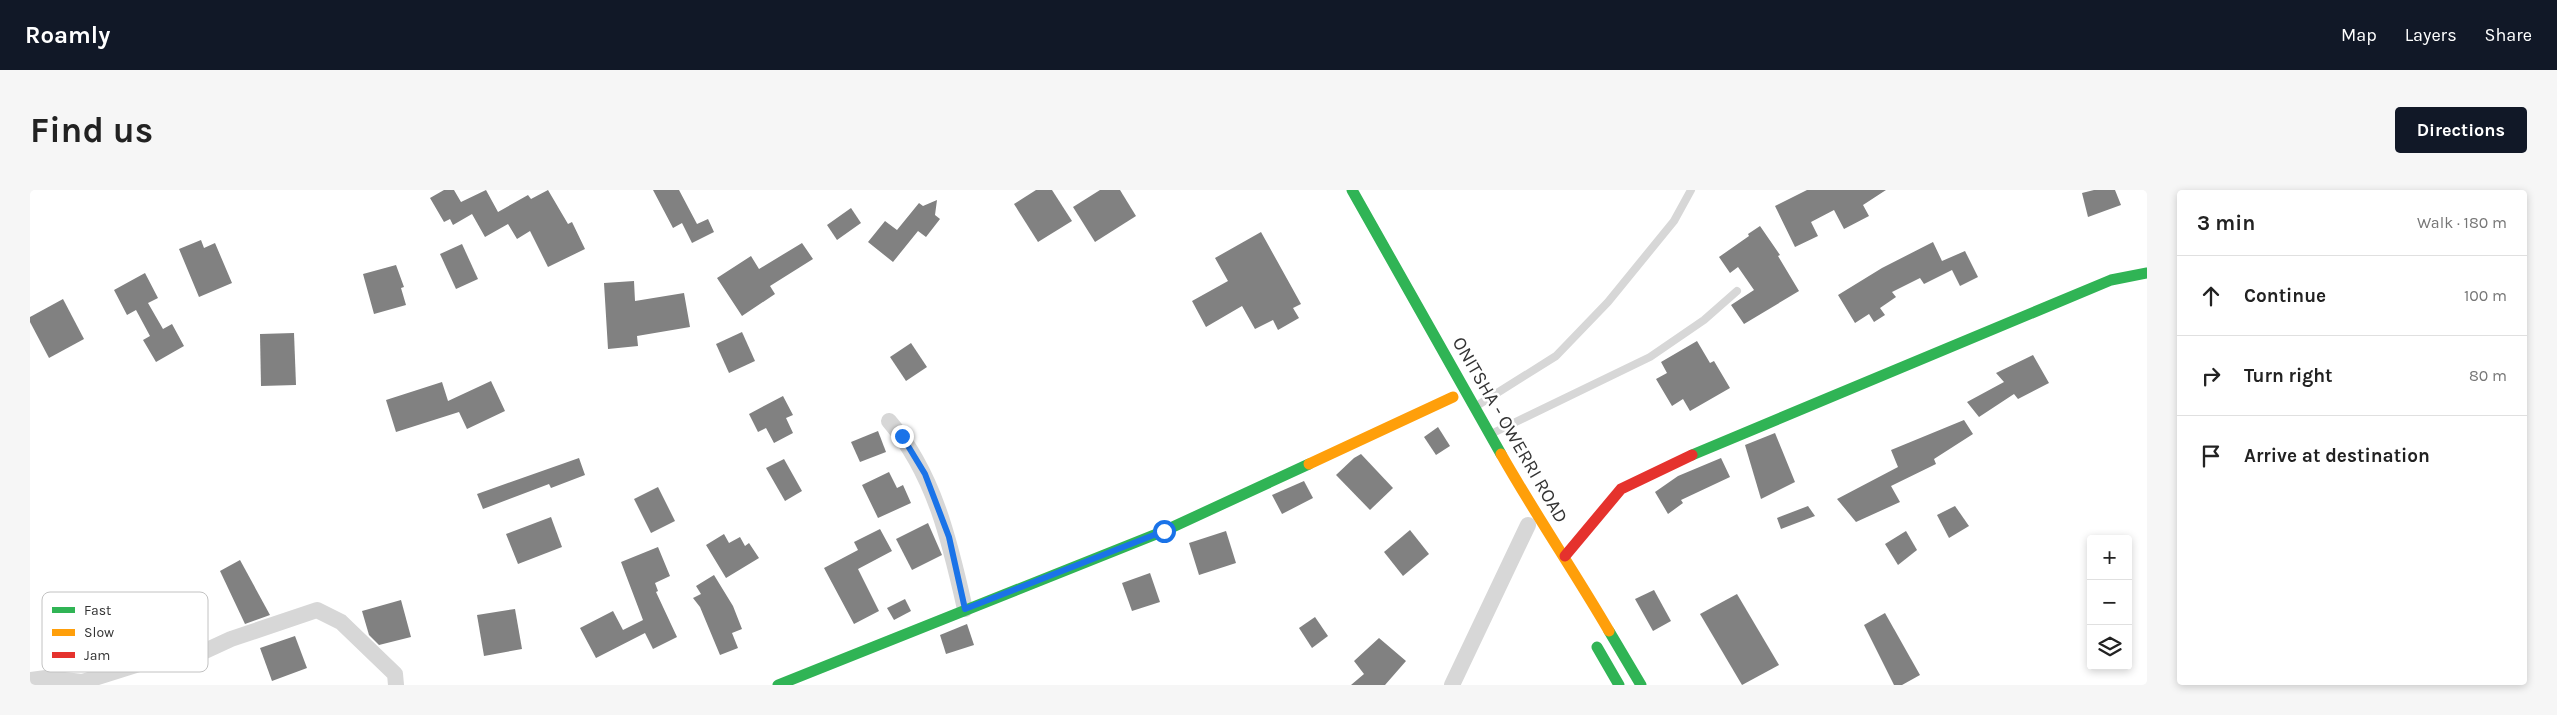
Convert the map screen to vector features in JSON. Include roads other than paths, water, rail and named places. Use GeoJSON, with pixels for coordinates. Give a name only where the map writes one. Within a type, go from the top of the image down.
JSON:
{"type":"FeatureCollection","features":[{"type":"Feature","properties":{"kind":"main road","name":"ONITSHA - OWERRI ROAD"},"geometry":{"type":"LineString","coordinates":[[1352,190],[1492,434],[1531,507],[1565,556],[1641,685]]}},
{"type":"Feature","properties":{"kind":"main road"},"geometry":{"type":"LineString","coordinates":[[1565,556],[1621,489],[1720,441],[2111,280],[2147,273]]}},
{"type":"Feature","properties":{"kind":"main road"},"geometry":{"type":"LineString","coordinates":[[778,685],[1164,531],[1453,397]]}},
{"type":"Feature","properties":{"kind":"main road","name":"ONITSHA - OWERRI ROAD"},"geometry":{"type":"LineString","coordinates":[[1525,521],[1536,542]]}},
{"type":"Feature","properties":{"kind":"main road"},"geometry":{"type":"LineString","coordinates":[[1589,634],[1619,685]]}},
{"type":"Feature","properties":{"kind":"street"},"geometry":{"type":"LineString","coordinates":[[889,420],[902,436],[925,474],[949,537],[965,609]]}},
{"type":"Feature","properties":{"kind":"street"},"geometry":{"type":"LineString","coordinates":[[1452,685],[1525,521]]}},
{"type":"Feature","properties":{"kind":"street"},"geometry":{"type":"LineString","coordinates":[[208,650],[231,640],[318,610],[341,622],[395,674],[396,685]]}},
{"type":"Feature","properties":{"kind":"street"},"geometry":{"type":"LineString","coordinates":[[30,680],[46,678],[82,682],[114,672]]}},
{"type":"Feature","properties":{"kind":"lane"},"geometry":{"type":"LineString","coordinates":[[1476,406],[1556,356],[1614,295],[1674,221],[1691,190]]}},
{"type":"Feature","properties":{"kind":"lane"},"geometry":{"type":"LineString","coordinates":[[1492,434],[1650,357],[1704,320],[1736,291]]}}]}
